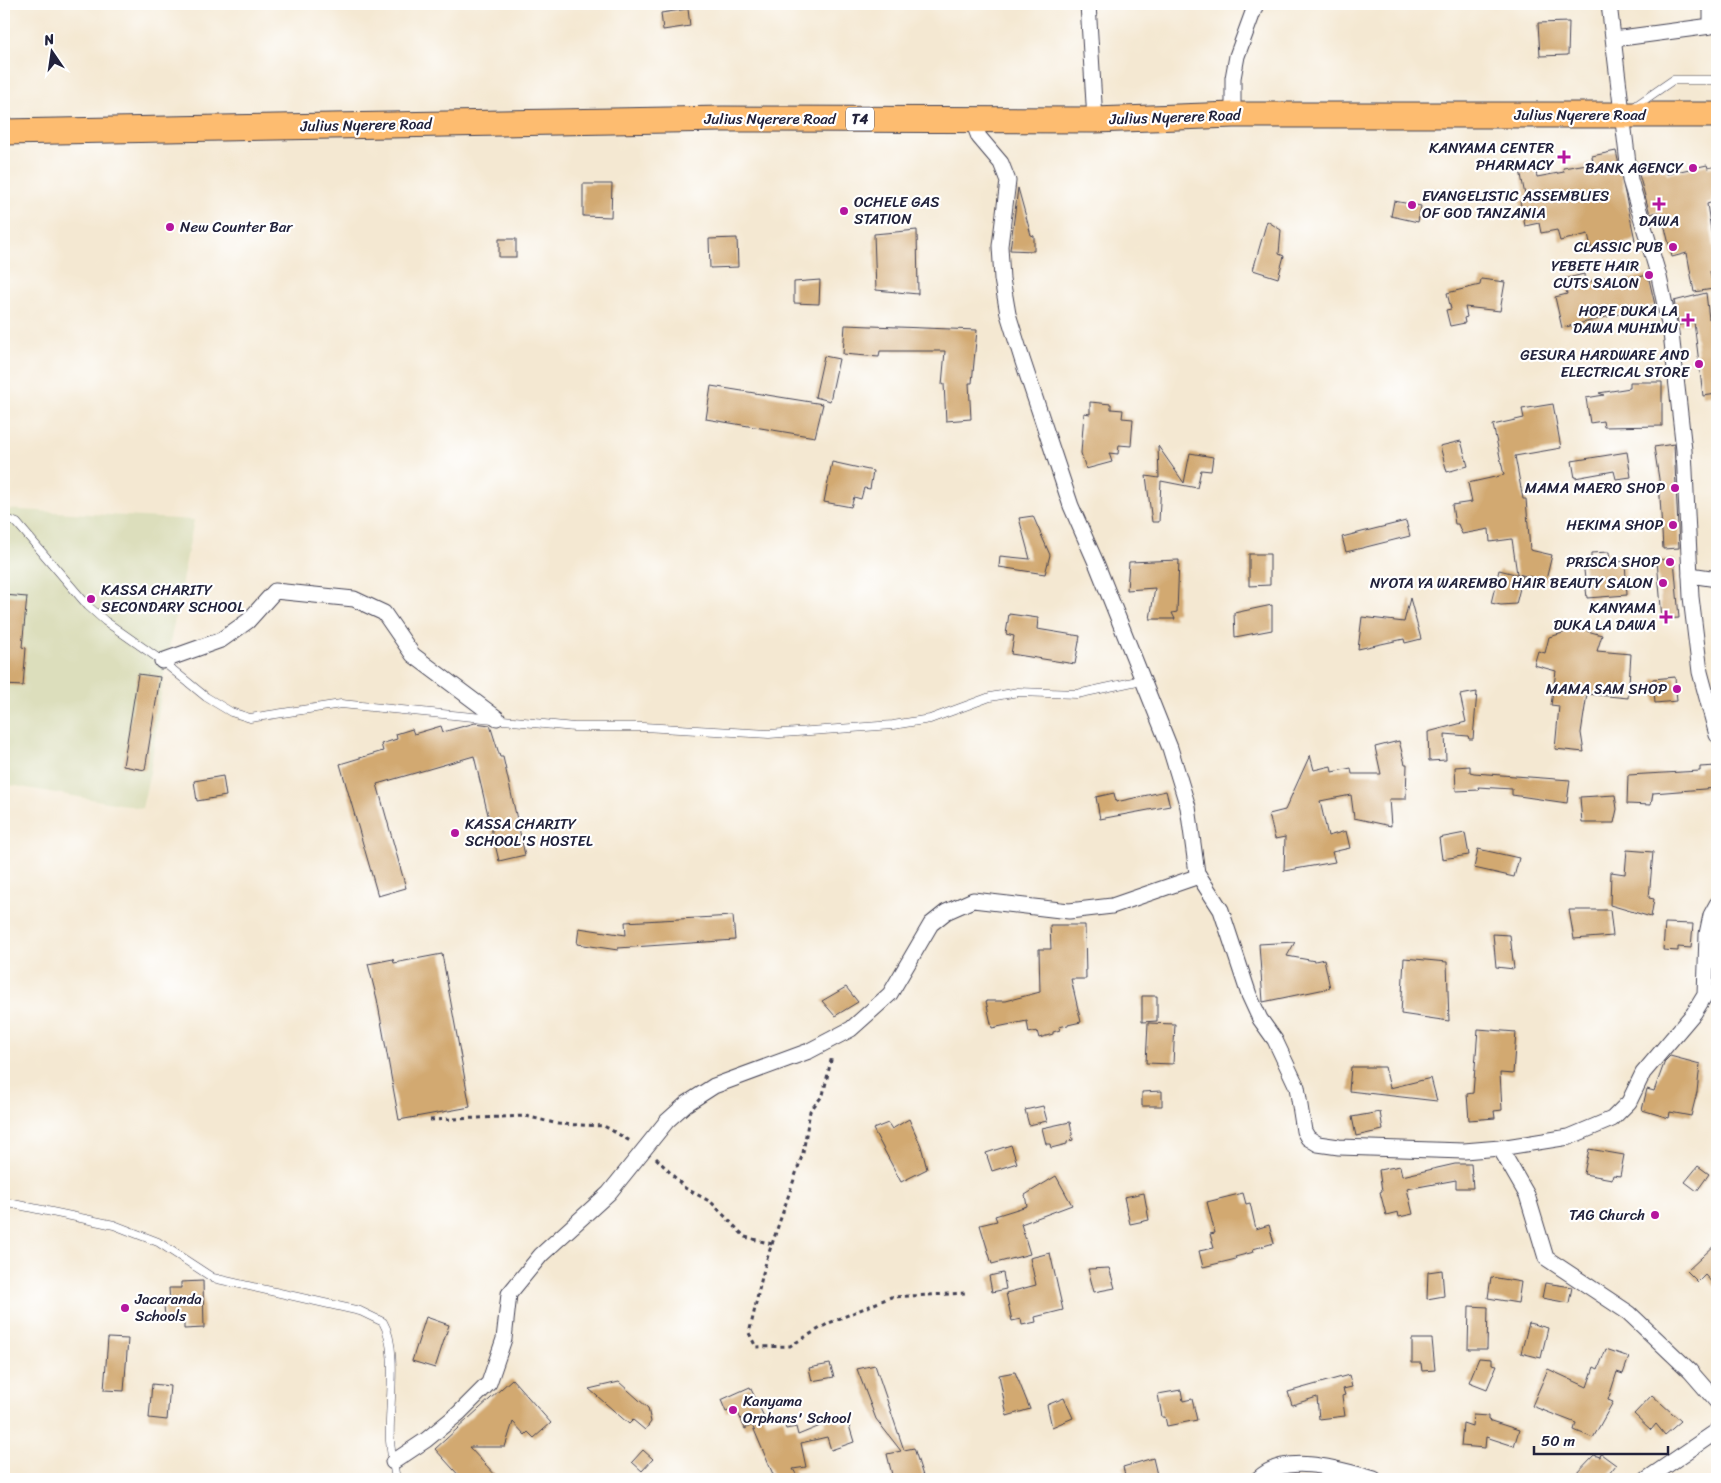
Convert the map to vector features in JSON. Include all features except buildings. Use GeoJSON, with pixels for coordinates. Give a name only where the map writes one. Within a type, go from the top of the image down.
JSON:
{"type":"FeatureCollection","features":[{"type":"Feature","properties":{"kind":"highway","name":"Julius Nyerere Road"},"geometry":{"type":"LineString","coordinates":[[4,132],[703,119],[1095,120],[1233,115],[1717,115]]}},
{"type":"Feature","properties":{"kind":"street"},"geometry":{"type":"LineString","coordinates":[[1088,4],[1095,120]]}},
{"type":"Feature","properties":{"kind":"street"},"geometry":{"type":"LineString","coordinates":[[1233,115],[1233,78],[1237,56],[1256,4]]}},
{"type":"Feature","properties":{"kind":"street"},"geometry":{"type":"LineString","coordinates":[[1609,4],[1630,180],[1659,277],[1671,333],[1684,450],[1690,575],[1700,672],[1717,735]]}},
{"type":"Feature","properties":{"kind":"street"},"geometry":{"type":"LineString","coordinates":[[1614,39],[1711,26],[1711,4]]}},
{"type":"Feature","properties":{"kind":"street"},"geometry":{"type":"LineString","coordinates":[[972,119],[979,137],[1006,171],[1008,181],[1000,246],[1002,280],[1008,314],[1071,506],[1097,565],[1170,748],[1188,807],[1194,864],[1199,876],[1221,910],[1249,995],[1260,1019],[1275,1040],[1291,1072],[1297,1087],[1304,1131],[1308,1138],[1324,1145],[1406,1151],[1464,1151],[1500,1148],[1568,1137],[1612,1119],[1623,1110],[1643,1074],[1694,1014],[1705,995],[1707,934],[1711,915],[1717,904]]}},
{"type":"Feature","properties":{"kind":"street"},"geometry":{"type":"LineString","coordinates":[[1690,575],[1717,579]]}},
{"type":"Feature","properties":{"kind":"street"},"geometry":{"type":"LineString","coordinates":[[162,661],[221,640],[248,621],[275,591],[354,599],[384,613],[413,655],[497,718]]}},
{"type":"Feature","properties":{"kind":"street"},"geometry":{"type":"LineString","coordinates":[[393,1462],[432,1434],[489,1383],[504,1339],[509,1294],[541,1255],[609,1193],[667,1121],[686,1104],[714,1086],[809,1051],[851,1029],[890,994],[930,924],[946,912],[973,900],[1069,911],[1112,906],[1199,876]]}},
{"type":"Feature","properties":{"kind":"street"},"geometry":{"type":"LineString","coordinates":[[1500,1148],[1527,1195],[1534,1224],[1546,1258],[1629,1313],[1690,1371],[1717,1402]]}},
{"type":"Feature","properties":{"kind":"street"},"geometry":{"type":"LineString","coordinates":[[1647,1479],[1717,1431]]}},
{"type":"Feature","properties":{"kind":"street"},"geometry":{"type":"LineString","coordinates":[[1258,1479],[1263,1474],[1280,1466],[1312,1465],[1334,1467],[1374,1479]]}},
{"type":"Feature","properties":{"kind":"lane"},"geometry":{"type":"LineString","coordinates":[[1622,115],[1673,80],[1717,80]]}},
{"type":"Feature","properties":{"kind":"lane"},"geometry":{"type":"LineString","coordinates":[[4,518],[17,523],[88,606],[105,621],[162,661],[206,697],[231,712],[250,718],[341,704],[574,727],[644,727],[768,734],[894,725],[930,718],[990,697],[1018,692],[1077,694],[1142,680]]}},
{"type":"Feature","properties":{"kind":"lane"},"geometry":{"type":"LineString","coordinates":[[4,1202],[114,1225],[158,1242],[213,1278],[360,1311],[378,1319],[387,1330],[390,1345],[390,1435],[396,1479]]}},
{"type":"Feature","properties":{"kind":"path"},"geometry":{"type":"LineString","coordinates":[[837,1037],[823,1095],[810,1111],[803,1153],[762,1270],[758,1302],[749,1333],[756,1347],[790,1346],[829,1323],[891,1297],[967,1293]]}},
{"type":"Feature","properties":{"kind":"path"},"geometry":{"type":"LineString","coordinates":[[430,1120],[526,1116],[558,1124],[582,1127],[604,1126],[645,1148],[664,1165],[684,1188],[711,1202],[745,1237],[772,1244]]}},
{"type":"Feature","properties":{"kind":"shaded area","name":"KASSA CHARITY SECONDARY SCHOOL"},"geometry":{"type":"Polygon","coordinates":[[[4,509],[194,520],[163,679],[150,772],[142,808],[4,784],[4,509]]]}},
{"type":"Feature","properties":{"kind":"place","name":"KANYAMA CENTER PHARMACY"},"geometry":{"type":"Point","coordinates":[1564,157]}},
{"type":"Feature","properties":{"kind":"place","name":"BANK AGENCY"},"geometry":{"type":"Point","coordinates":[1693,168]}},
{"type":"Feature","properties":{"kind":"place","name":"DAWA"},"geometry":{"type":"Point","coordinates":[1659,204]}},
{"type":"Feature","properties":{"kind":"place","name":"EVANGELISTIC ASSEMBLIES OF GOD TANZANIA"},"geometry":{"type":"Point","coordinates":[1412,205]}},
{"type":"Feature","properties":{"kind":"place","name":"OCHELE GAS STATION"},"geometry":{"type":"Point","coordinates":[844,211]}},
{"type":"Feature","properties":{"kind":"place","name":"New Counter Bar"},"geometry":{"type":"Point","coordinates":[170,227]}},
{"type":"Feature","properties":{"kind":"place","name":"CLASSIC PUB"},"geometry":{"type":"Point","coordinates":[1673,247]}},
{"type":"Feature","properties":{"kind":"place","name":"YEBETE HAIR CUTS SALON"},"geometry":{"type":"Point","coordinates":[1649,275]}},
{"type":"Feature","properties":{"kind":"place","name":"HOPE DUKA LA DAWA MUHIMU"},"geometry":{"type":"Point","coordinates":[1688,320]}},
{"type":"Feature","properties":{"kind":"place","name":"GESURA HARDWARE AND ELECTRICAL STORE"},"geometry":{"type":"Point","coordinates":[1699,364]}},
{"type":"Feature","properties":{"kind":"place","name":"MAMA MAERO SHOP"},"geometry":{"type":"Point","coordinates":[1675,488]}},
{"type":"Feature","properties":{"kind":"place","name":"HEKIMA SHOP"},"geometry":{"type":"Point","coordinates":[1673,525]}},
{"type":"Feature","properties":{"kind":"place","name":"PRISCA SHOP"},"geometry":{"type":"Point","coordinates":[1670,562]}},
{"type":"Feature","properties":{"kind":"place","name":"NYOTA YA WAREMBO HAIR BEAUTY SALON"},"geometry":{"type":"Point","coordinates":[1663,583]}},
{"type":"Feature","properties":{"kind":"place","name":"KASSA CHARITY SECONDARY SCHOOL"},"geometry":{"type":"Point","coordinates":[91,599]}},
{"type":"Feature","properties":{"kind":"place","name":"KANYAMA DUKA LA DAWA"},"geometry":{"type":"Point","coordinates":[1666,617]}},
{"type":"Feature","properties":{"kind":"place","name":"MAMA SAM SHOP"},"geometry":{"type":"Point","coordinates":[1677,689]}},
{"type":"Feature","properties":{"kind":"place","name":"KASSA CHARITY SCHOOL'S HOSTEL"},"geometry":{"type":"Point","coordinates":[455,833]}},
{"type":"Feature","properties":{"kind":"place","name":"TAG Church"},"geometry":{"type":"Point","coordinates":[1655,1215]}},
{"type":"Feature","properties":{"kind":"place","name":"Jacaranda Schools"},"geometry":{"type":"Point","coordinates":[125,1308]}},
{"type":"Feature","properties":{"kind":"place","name":"Kanyama Orphans' School"},"geometry":{"type":"Point","coordinates":[733,1410]}}]}
